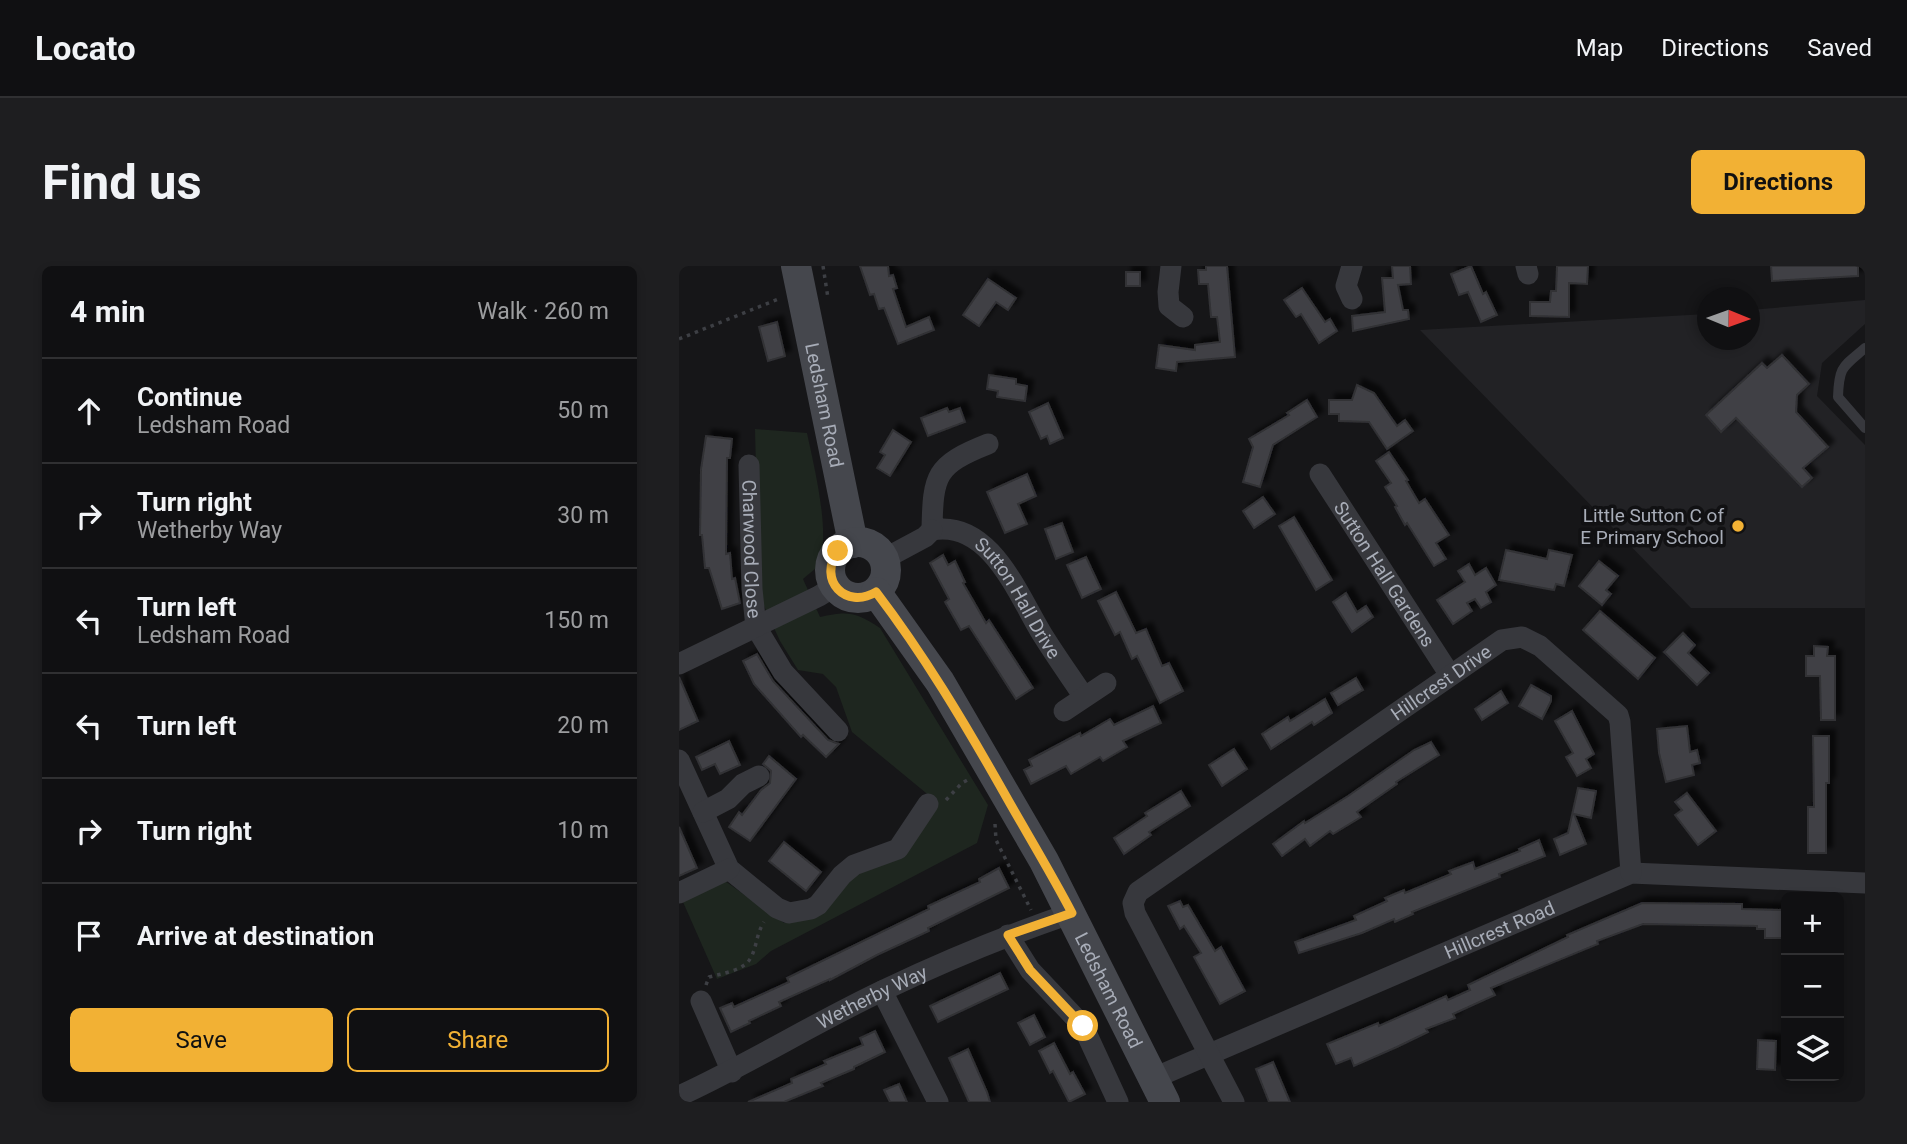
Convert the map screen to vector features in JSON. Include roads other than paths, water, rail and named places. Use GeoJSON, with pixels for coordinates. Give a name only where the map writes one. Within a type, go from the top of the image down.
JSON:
{"type":"FeatureCollection","features":[{"type":"Feature","properties":{"kind":"main road","name":"Ledsham Road"},"geometry":{"type":"LineString","coordinates":[[799,280],[853,543]]}},
{"type":"Feature","properties":{"kind":"main road"},"geometry":{"type":"LineString","coordinates":[[853,543],[871,546],[884,559],[885,577],[876,592],[869,596],[853,598],[845,595],[835,586],[831,575],[833,558],[845,546],[853,543]]}},
{"type":"Feature","properties":{"kind":"main road","name":"Ledsham Road"},"geometry":{"type":"LineString","coordinates":[[876,592],[940,682],[1045,861],[1159,1090]]}},
{"type":"Feature","properties":{"kind":"street"},"geometry":{"type":"LineString","coordinates":[[1171,266],[1169,306],[1182,317]]}},
{"type":"Feature","properties":{"kind":"street"},"geometry":{"type":"LineString","coordinates":[[884,559],[925,537],[932,530],[932,505],[937,479],[947,464],[966,461],[988,444]]}},
{"type":"Feature","properties":{"kind":"street","name":"Charwood Close"},"geometry":{"type":"LineString","coordinates":[[749,465],[752,589],[756,626],[783,672],[838,731]]}},
{"type":"Feature","properties":{"kind":"street","name":"Sutton Hall Gardens"},"geometry":{"type":"LineString","coordinates":[[1320,474],[1450,675]]}},
{"type":"Feature","properties":{"kind":"street","name":"Sutton Hall Drive"},"geometry":{"type":"LineString","coordinates":[[932,530],[946,528],[963,532],[982,544],[1018,590],[1041,633],[1084,697]]}},
{"type":"Feature","properties":{"kind":"street"},"geometry":{"type":"LineString","coordinates":[[679,664],[835,586]]}},
{"type":"Feature","properties":{"kind":"street","name":"Hillcrest Drive"},"geometry":{"type":"LineString","coordinates":[[1209,1053],[1135,913],[1133,903],[1138,892],[1502,640],[1522,637],[1540,646],[1611,707],[1620,722],[1632,873]]}},
{"type":"Feature","properties":{"kind":"street"},"geometry":{"type":"LineString","coordinates":[[1064,711],[1106,683]]}},
{"type":"Feature","properties":{"kind":"street"},"geometry":{"type":"LineString","coordinates":[[679,761],[729,869],[773,913],[811,909],[818,905],[854,864],[898,849],[928,804]]}},
{"type":"Feature","properties":{"kind":"street"},"geometry":{"type":"LineString","coordinates":[[703,812],[728,799],[743,784],[759,776]]}},
{"type":"Feature","properties":{"kind":"street"},"geometry":{"type":"LineString","coordinates":[[679,893],[729,869]]}},
{"type":"Feature","properties":{"kind":"street","name":"Hillcrest Road"},"geometry":{"type":"LineString","coordinates":[[1159,1090],[1209,1053],[1632,873],[1865,883]]}},
{"type":"Feature","properties":{"kind":"street","name":"Wetherby Way"},"geometry":{"type":"LineString","coordinates":[[679,1096],[732,1072],[882,991],[1008,935],[1072,913]]}},
{"type":"Feature","properties":{"kind":"street"},"geometry":{"type":"LineString","coordinates":[[1008,935],[1030,970],[1083,1026],[1118,1102]]}},
{"type":"Feature","properties":{"kind":"street"},"geometry":{"type":"LineString","coordinates":[[882,991],[938,1102]]}},
{"type":"Feature","properties":{"kind":"street"},"geometry":{"type":"LineString","coordinates":[[701,1001],[732,1072]]}},
{"type":"Feature","properties":{"kind":"street"},"geometry":{"type":"LineString","coordinates":[[1209,1053],[1234,1102]]}},
{"type":"Feature","properties":{"kind":"lane"},"geometry":{"type":"LineString","coordinates":[[1865,348],[1842,368],[1838,397],[1865,428]]}},
{"type":"Feature","properties":{"kind":"place","name":"Little Sutton C of E Primary School"},"geometry":{"type":"Point","coordinates":[1738,526]}}]}
